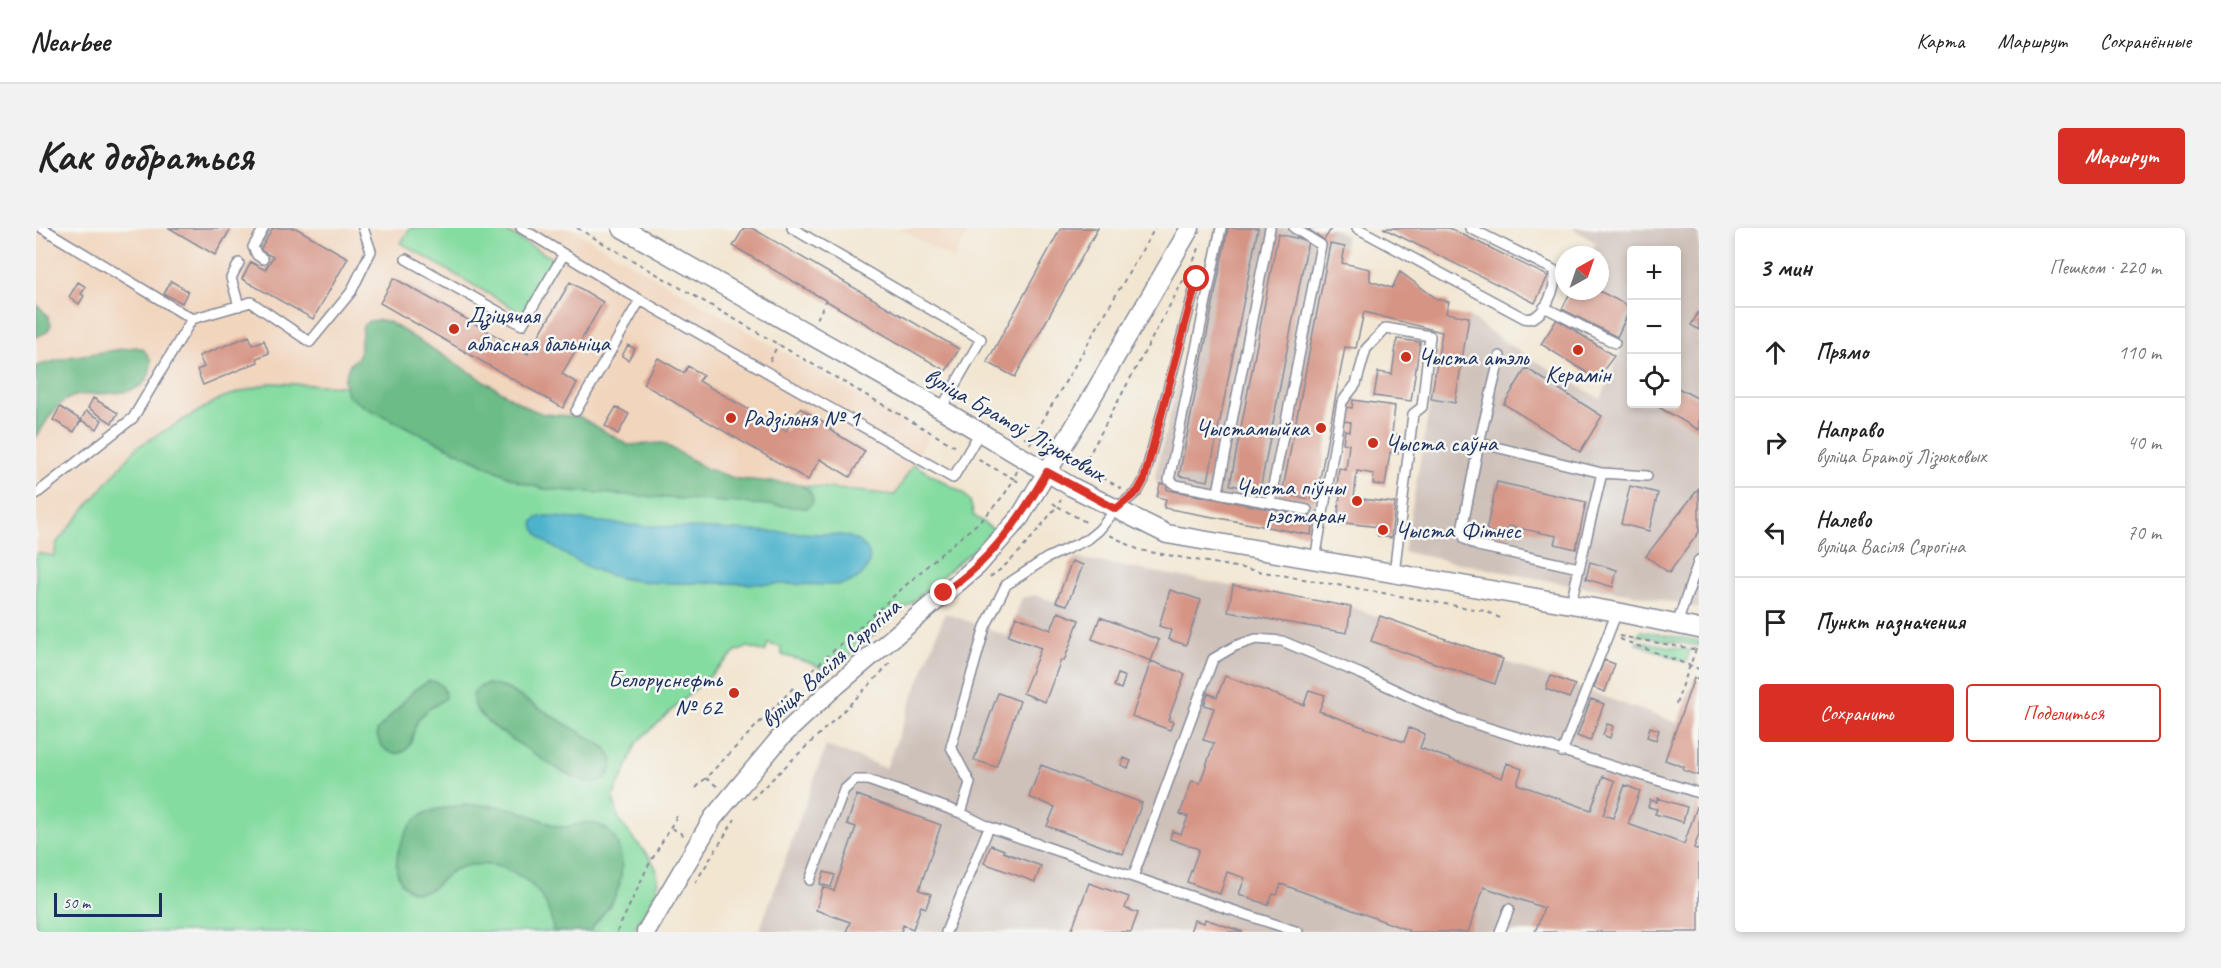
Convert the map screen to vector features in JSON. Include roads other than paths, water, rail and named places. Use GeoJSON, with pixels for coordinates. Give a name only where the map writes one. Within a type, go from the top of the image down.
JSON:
{"type":"FeatureCollection","features":[{"type":"Feature","properties":{"kind":"street","name":"вуліца Братоў Лізюковых"},"geometry":{"type":"LineString","coordinates":[[634,231],[1047,472],[1167,534],[1617,612],[1699,629]]}},
{"type":"Feature","properties":{"kind":"street","name":"вуліца Васіля Сярогіна"},"geometry":{"type":"LineString","coordinates":[[646,932],[713,818],[780,738],[830,691],[977,566],[1020,517],[1196,233]]}},
{"type":"Feature","properties":{"kind":"lane"},"geometry":{"type":"LineString","coordinates":[[42,228],[192,319]]}},
{"type":"Feature","properties":{"kind":"lane"},"geometry":{"type":"LineString","coordinates":[[263,259],[257,255],[253,247],[264,228]]}},
{"type":"Feature","properties":{"kind":"lane"},"geometry":{"type":"LineString","coordinates":[[36,494],[134,418],[192,319],[251,302],[310,342],[351,292],[371,251],[363,228]]}},
{"type":"Feature","properties":{"kind":"lane"},"geometry":{"type":"LineString","coordinates":[[521,228],[640,300],[954,478],[980,432]]}},
{"type":"Feature","properties":{"kind":"lane"},"geometry":{"type":"LineString","coordinates":[[792,228],[981,339],[941,409]]}},
{"type":"Feature","properties":{"kind":"lane"},"geometry":{"type":"LineString","coordinates":[[1221,228],[1169,480],[1176,485],[1307,510]]}},
{"type":"Feature","properties":{"kind":"lane"},"geometry":{"type":"LineString","coordinates":[[1218,492],[1270,228]]}},
{"type":"Feature","properties":{"kind":"lane"},"geometry":{"type":"LineString","coordinates":[[1270,502],[1321,245],[1294,228]]}},
{"type":"Feature","properties":{"kind":"lane"},"geometry":{"type":"LineString","coordinates":[[1357,228],[1524,318],[1530,320],[1535,318],[1544,307],[1556,284],[1554,270],[1470,228]]}},
{"type":"Feature","properties":{"kind":"lane"},"geometry":{"type":"LineString","coordinates":[[406,259],[522,325],[564,254]]}},
{"type":"Feature","properties":{"kind":"lane"},"geometry":{"type":"LineString","coordinates":[[239,263],[231,278],[239,306]]}},
{"type":"Feature","properties":{"kind":"lane"},"geometry":{"type":"LineString","coordinates":[[962,813],[970,783],[951,747],[985,627],[1006,585],[1047,558],[1088,539],[1099,530],[1116,509],[1138,491],[1144,480],[1197,279]]}},
{"type":"Feature","properties":{"kind":"lane"},"geometry":{"type":"LineString","coordinates":[[576,411],[640,300]]}},
{"type":"Feature","properties":{"kind":"lane"},"geometry":{"type":"LineString","coordinates":[[1544,307],[1615,343]]}},
{"type":"Feature","properties":{"kind":"lane"},"geometry":{"type":"LineString","coordinates":[[1314,560],[1342,402],[1356,384],[1365,349],[1386,328],[1430,336],[1422,407],[1413,414],[1394,574]]}},
{"type":"Feature","properties":{"kind":"lane"},"geometry":{"type":"LineString","coordinates":[[1500,356],[1479,443],[1462,530],[1465,539],[1478,546],[1579,568]]}},
{"type":"Feature","properties":{"kind":"lane"},"geometry":{"type":"LineString","coordinates":[[1479,443],[1602,473],[1647,476]]}},
{"type":"Feature","properties":{"kind":"lane"},"geometry":{"type":"LineString","coordinates":[[1573,594],[1602,473]]}},
{"type":"Feature","properties":{"kind":"lane"},"geometry":{"type":"LineString","coordinates":[[1677,624],[1699,560]]}},
{"type":"Feature","properties":{"kind":"lane"},"geometry":{"type":"LineString","coordinates":[[1562,752],[1617,612]]}},
{"type":"Feature","properties":{"kind":"lane"},"geometry":{"type":"LineString","coordinates":[[1133,878],[1213,659],[1235,646],[1256,639],[1282,641],[1456,718],[1699,793]]}},
{"type":"Feature","properties":{"kind":"lane"},"geometry":{"type":"LineString","coordinates":[[810,880],[844,790],[855,780],[868,780],[962,813],[989,827],[1133,878],[1298,932]]}},
{"type":"Feature","properties":{"kind":"lane"},"geometry":{"type":"LineString","coordinates":[[946,932],[989,827]]}},
{"type":"Feature","properties":{"kind":"lane"},"geometry":{"type":"LineString","coordinates":[[1500,932],[1509,909]]}},
{"type":"Feature","properties":{"kind":"water"},"geometry":{"type":"Polygon","coordinates":[[[540,517],[629,525],[842,535],[855,539],[863,545],[870,560],[861,575],[840,585],[645,582],[606,574],[550,545],[540,537],[533,523],[540,517]]]}},
{"type":"Feature","properties":{"kind":"place","name":"Дзіцячая абласная бальніца"},"geometry":{"type":"Point","coordinates":[454,329]}},
{"type":"Feature","properties":{"kind":"place","name":"Керамін"},"geometry":{"type":"Point","coordinates":[1578,350]}},
{"type":"Feature","properties":{"kind":"place","name":"Чыста атэль"},"geometry":{"type":"Point","coordinates":[1406,357]}},
{"type":"Feature","properties":{"kind":"place","name":"Радзільня № 1"},"geometry":{"type":"Point","coordinates":[731,418]}},
{"type":"Feature","properties":{"kind":"place","name":"Чыстамыйка"},"geometry":{"type":"Point","coordinates":[1321,428]}},
{"type":"Feature","properties":{"kind":"place","name":"Чыста саўна"},"geometry":{"type":"Point","coordinates":[1373,443]}},
{"type":"Feature","properties":{"kind":"place","name":"Чыста піўны рэстаран"},"geometry":{"type":"Point","coordinates":[1357,501]}},
{"type":"Feature","properties":{"kind":"place","name":"Чыста Фітнес"},"geometry":{"type":"Point","coordinates":[1383,530]}},
{"type":"Feature","properties":{"kind":"place","name":"Белоруснефть № 62"},"geometry":{"type":"Point","coordinates":[734,693]}}]}
